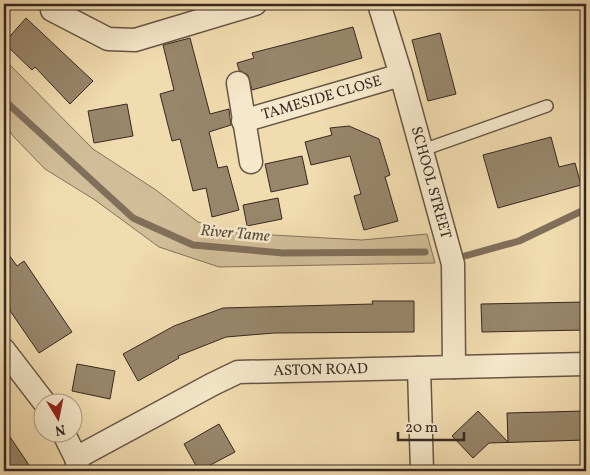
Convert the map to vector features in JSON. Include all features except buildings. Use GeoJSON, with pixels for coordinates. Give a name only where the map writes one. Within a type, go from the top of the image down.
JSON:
{"type":"FeatureCollection","features":[{"type":"Feature","properties":{"kind":"street"},"geometry":{"type":"LineString","coordinates":[[52,10],[108,39],[135,40],[255,4]]}},
{"type":"Feature","properties":{"kind":"street","name":"SCHOOL STREET"},"geometry":{"type":"LineString","coordinates":[[379,4],[401,75],[420,151],[453,264],[454,367]]}},
{"type":"Feature","properties":{"kind":"street","name":"TAMESIDE CLOSE"},"geometry":{"type":"LineString","coordinates":[[243,121],[401,75]]}},
{"type":"Feature","properties":{"kind":"street","name":"TAMESIDE CLOSE"},"geometry":{"type":"LineString","coordinates":[[238,83],[250,162]]}},
{"type":"Feature","properties":{"kind":"street"},"geometry":{"type":"LineString","coordinates":[[4,350],[36,392]]}},
{"type":"Feature","properties":{"kind":"street","name":"ASTON ROAD"},"geometry":{"type":"LineString","coordinates":[[78,464],[212,384],[238,372],[586,364]]}},
{"type":"Feature","properties":{"kind":"street"},"geometry":{"type":"LineString","coordinates":[[420,368],[422,471]]}},
{"type":"Feature","properties":{"kind":"street"},"geometry":{"type":"LineString","coordinates":[[68,442],[78,464]]}},
{"type":"Feature","properties":{"kind":"lane"},"geometry":{"type":"LineString","coordinates":[[420,151],[547,106]]}},
{"type":"Feature","properties":{"kind":"shaded area"},"geometry":{"type":"Polygon","coordinates":[[[4,59],[93,149],[156,190],[198,222],[237,233],[362,240],[427,234],[435,263],[219,267],[159,247],[95,200],[45,169],[13,136],[4,122],[4,59]]]}},
{"type":"Feature","properties":{"kind":"waterway","name":"River Tame"},"geometry":{"type":"LineString","coordinates":[[4,100],[133,218],[193,245],[283,253],[425,252]]}},
{"type":"Feature","properties":{"kind":"waterway","name":"River Tame"},"geometry":{"type":"LineString","coordinates":[[461,257],[519,241],[586,209]]}}]}
